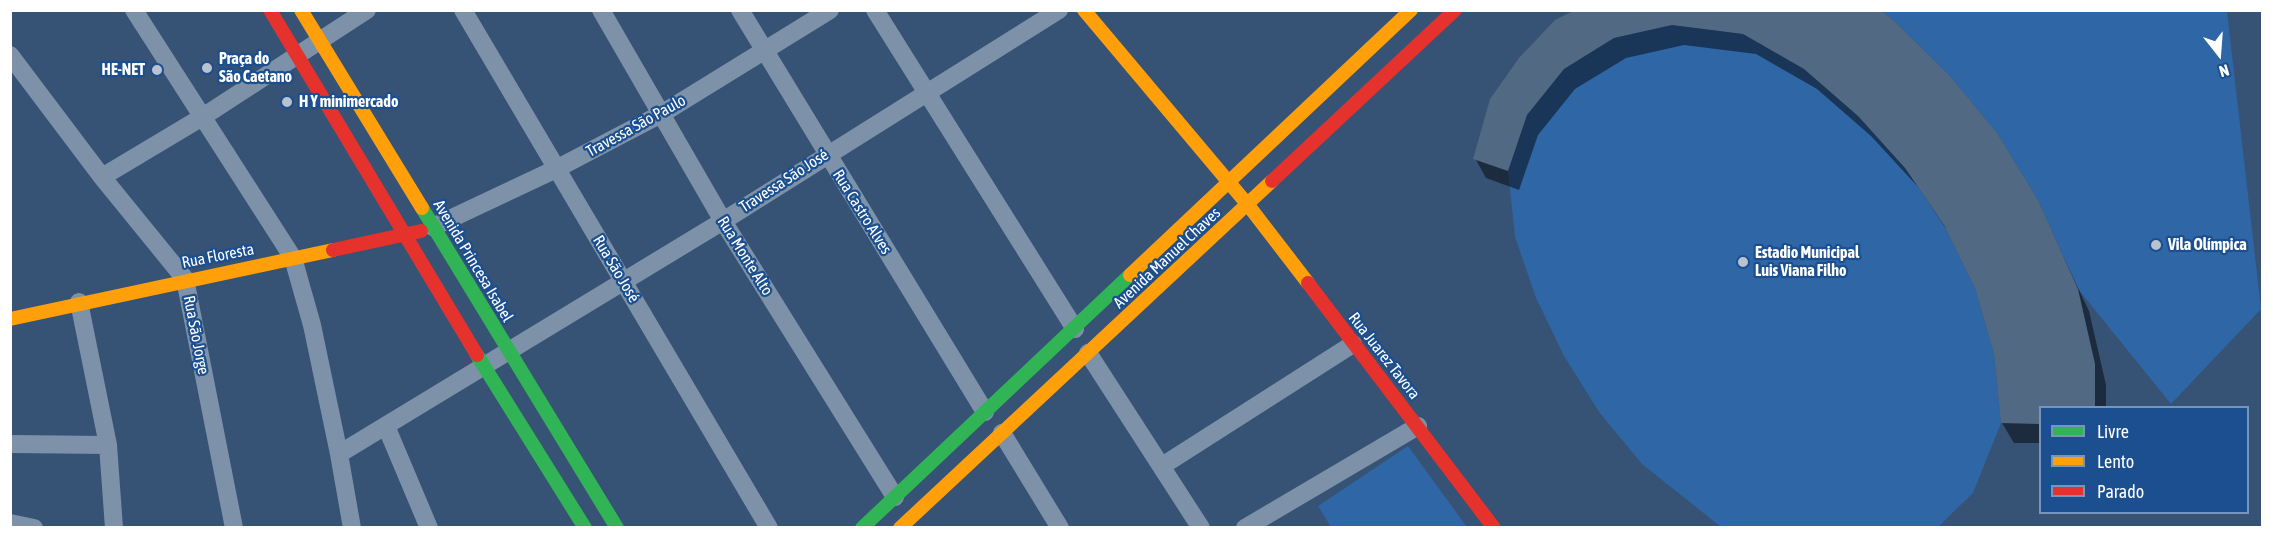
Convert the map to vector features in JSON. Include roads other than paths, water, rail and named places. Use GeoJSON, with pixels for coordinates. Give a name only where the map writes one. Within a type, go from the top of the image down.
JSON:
{"type":"FeatureCollection","features":[{"type":"Feature","properties":{"kind":"street"},"geometry":{"type":"LineString","coordinates":[[134,10],[293,258],[312,325],[352,528]]}},
{"type":"Feature","properties":{"kind":"street"},"geometry":{"type":"LineString","coordinates":[[270,10],[483,365],[585,528]]}},
{"type":"Feature","properties":{"kind":"street","name":"Avenida Princesa Isabel"},"geometry":{"type":"LineString","coordinates":[[301,10],[618,528]]}},
{"type":"Feature","properties":{"kind":"street"},"geometry":{"type":"LineString","coordinates":[[102,177],[204,116],[368,10]]}},
{"type":"Feature","properties":{"kind":"street","name":"Rua São José"},"geometry":{"type":"LineString","coordinates":[[463,10],[770,528]]}},
{"type":"Feature","properties":{"kind":"street","name":"Rua Monte Alto"},"geometry":{"type":"LineString","coordinates":[[601,10],[663,113],[723,221],[895,497]]}},
{"type":"Feature","properties":{"kind":"street","name":"Rua Castro Alves"},"geometry":{"type":"LineString","coordinates":[[740,10],[763,52],[985,412]]}},
{"type":"Feature","properties":{"kind":"street","name":"Travessa São Paulo"},"geometry":{"type":"LineString","coordinates":[[433,227],[556,169],[663,113],[830,10]]}},
{"type":"Feature","properties":{"kind":"street"},"geometry":{"type":"LineString","coordinates":[[875,10],[1075,329]]}},
{"type":"Feature","properties":{"kind":"street","name":"Travessa São José"},"geometry":{"type":"LineString","coordinates":[[339,454],[723,221],[826,154],[1059,10]]}},
{"type":"Feature","properties":{"kind":"street"},"geometry":{"type":"LineString","coordinates":[[1084,10],[1227,182]]}},
{"type":"Feature","properties":{"kind":"street","name":"Avenida Manuel Chaves"},"geometry":{"type":"LineString","coordinates":[[862,528],[1411,10]]}},
{"type":"Feature","properties":{"kind":"street","name":"Avenida Manuel Chaves"},"geometry":{"type":"LineString","coordinates":[[911,523],[1002,433],[1455,10]]}},
{"type":"Feature","properties":{"kind":"street","name":"Rua São Jorge"},"geometry":{"type":"LineString","coordinates":[[10,56],[102,177],[185,279],[234,528]]}},
{"type":"Feature","properties":{"kind":"street","name":"Rua Juarez Tavora"},"geometry":{"type":"LineString","coordinates":[[1227,182],[1248,205],[1494,528]]}},
{"type":"Feature","properties":{"kind":"street","name":"Rua Floresta"},"geometry":{"type":"LineString","coordinates":[[11,318],[185,279],[406,236],[433,227]]}},
{"type":"Feature","properties":{"kind":"street"},"geometry":{"type":"LineString","coordinates":[[79,303],[108,445],[114,528]]}},
{"type":"Feature","properties":{"kind":"street"},"geometry":{"type":"LineString","coordinates":[[1162,466],[1353,344]]}},
{"type":"Feature","properties":{"kind":"street"},"geometry":{"type":"LineString","coordinates":[[1088,353],[1201,528]]}},
{"type":"Feature","properties":{"kind":"street"},"geometry":{"type":"LineString","coordinates":[[386,426],[429,528]]}},
{"type":"Feature","properties":{"kind":"street"},"geometry":{"type":"LineString","coordinates":[[1245,528],[1418,426]]}},
{"type":"Feature","properties":{"kind":"street"},"geometry":{"type":"LineString","coordinates":[[1002,433],[1060,528]]}},
{"type":"Feature","properties":{"kind":"street"},"geometry":{"type":"LineString","coordinates":[[10,444],[108,445]]}},
{"type":"Feature","properties":{"kind":"street"},"geometry":{"type":"LineString","coordinates":[[10,523],[34,528]]}},
{"type":"Feature","properties":{"kind":"place","name":"Praça do São Caetano"},"geometry":{"type":"Point","coordinates":[207,68]}},
{"type":"Feature","properties":{"kind":"place","name":"HE-NET"},"geometry":{"type":"Point","coordinates":[157,70]}},
{"type":"Feature","properties":{"kind":"place","name":"H Y minimercado"},"geometry":{"type":"Point","coordinates":[287,102]}},
{"type":"Feature","properties":{"kind":"place","name":"Vila Olímpica"},"geometry":{"type":"Point","coordinates":[2156,245]}},
{"type":"Feature","properties":{"kind":"place","name":"Estadio Municipal Luis Viana Filho"},"geometry":{"type":"Point","coordinates":[1743,262]}}]}
